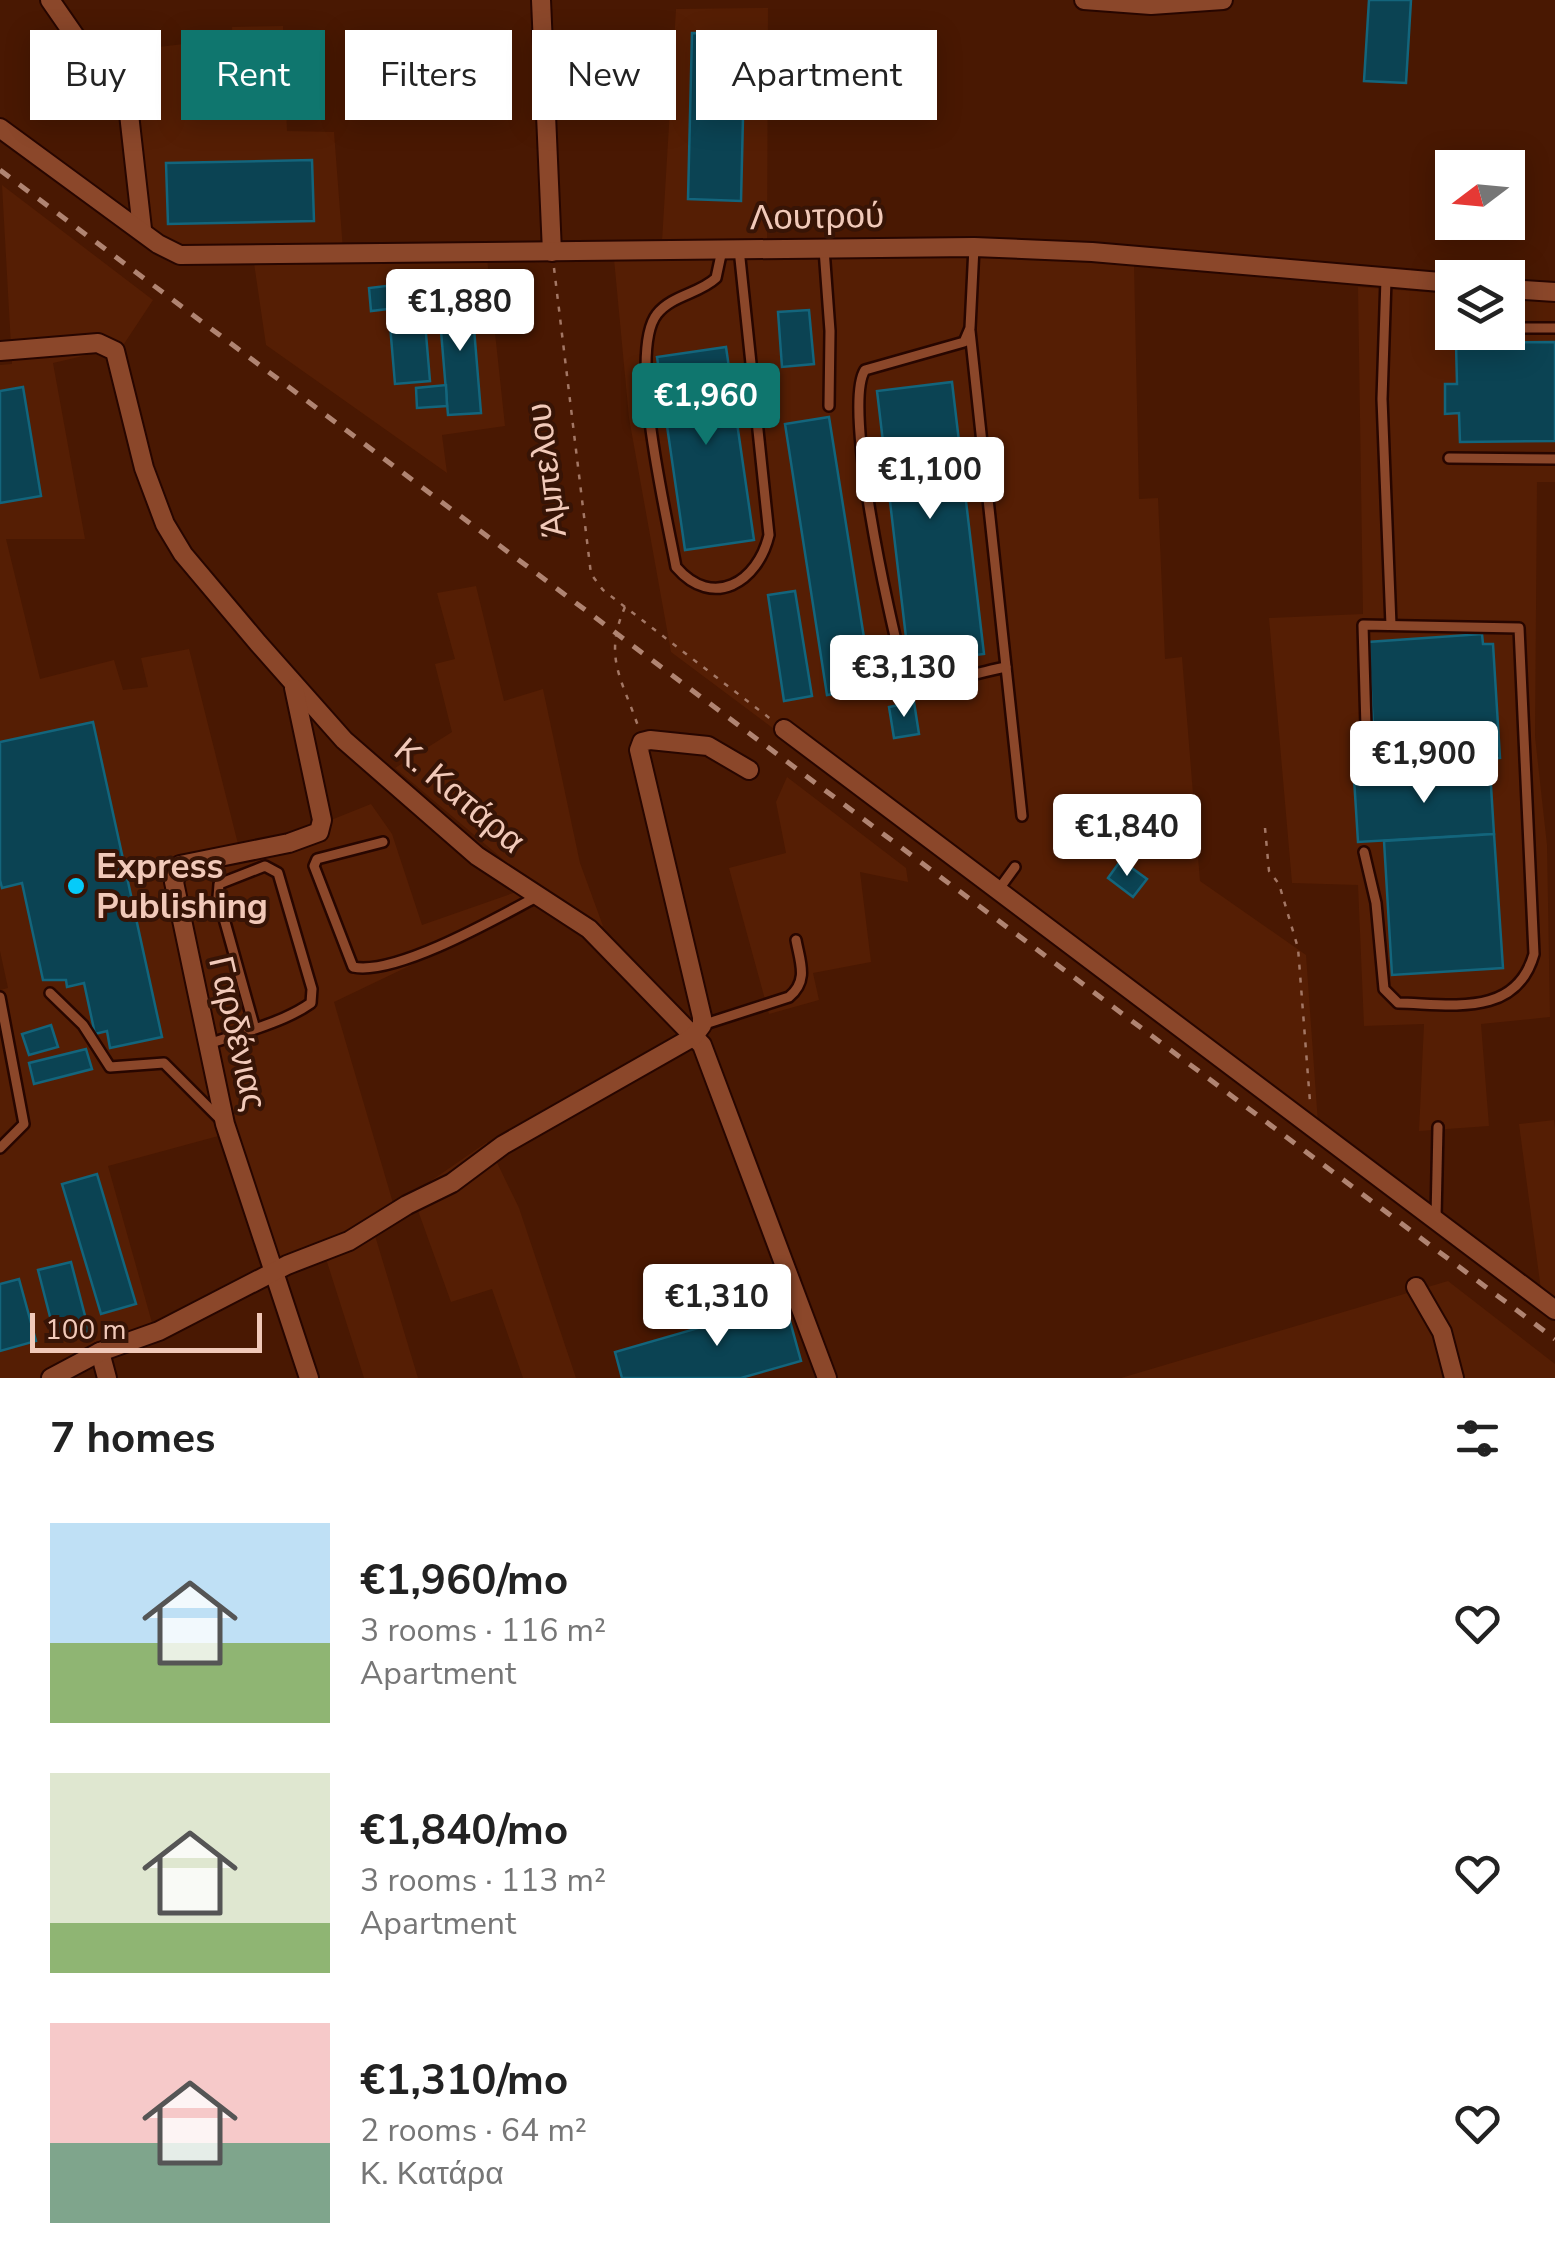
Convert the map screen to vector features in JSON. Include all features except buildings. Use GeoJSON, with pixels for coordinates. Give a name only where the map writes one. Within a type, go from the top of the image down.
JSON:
{"type":"FeatureCollection","features":[{"type":"Feature","properties":{"kind":"street"},"geometry":{"type":"LineString","coordinates":[[50,0],[128,114],[142,229]]}},
{"type":"Feature","properties":{"kind":"street"},"geometry":{"type":"LineString","coordinates":[[541,0],[552,252]]}},
{"type":"Feature","properties":{"kind":"street"},"geometry":{"type":"LineString","coordinates":[[1084,0],[1151,5],[1223,0]]}},
{"type":"Feature","properties":{"kind":"street"},"geometry":{"type":"LineString","coordinates":[[0,128],[142,229]]}},
{"type":"Feature","properties":{"kind":"street","name":"Λουτρού"},"geometry":{"type":"LineString","coordinates":[[142,229],[180,255],[974,247],[1435,281]]}},
{"type":"Feature","properties":{"kind":"street"},"geometry":{"type":"LineString","coordinates":[[1525,290],[1555,292]]}},
{"type":"Feature","properties":{"kind":"street","name":"Κ. Κατάρα"},"geometry":{"type":"LineString","coordinates":[[0,351],[98,343],[115,351],[144,468],[164,524],[183,554],[294,685],[344,740],[467,848],[503,876],[540,894],[589,928],[698,1031],[827,1378]]}},
{"type":"Feature","properties":{"kind":"street","name":"Γαρδένιας"},"geometry":{"type":"LineString","coordinates":[[294,685],[322,820],[320,832],[289,843],[180,865],[174,882],[225,1124],[308,1378]]}},
{"type":"Feature","properties":{"kind":"street"},"geometry":{"type":"LineString","coordinates":[[784,729],[1555,1310]]}},
{"type":"Feature","properties":{"kind":"street"},"geometry":{"type":"LineString","coordinates":[[51,1378],[100,1352],[158,1331],[274,1271],[350,1241],[406,1205],[452,1183],[502,1144],[698,1031],[638,759],[642,742],[708,746],[749,770]]}},
{"type":"Feature","properties":{"kind":"street"},"geometry":{"type":"LineString","coordinates":[[1416,1287],[1442,1332],[1454,1378]]}},
{"type":"Feature","properties":{"kind":"street"},"geometry":{"type":"LineString","coordinates":[[100,1352],[107,1378]]}},
{"type":"Feature","properties":{"kind":"lane"},"geometry":{"type":"LineString","coordinates":[[974,247],[970,328],[1022,816]]}},
{"type":"Feature","properties":{"kind":"lane"},"geometry":{"type":"LineString","coordinates":[[824,248],[830,330],[829,406]]}},
{"type":"Feature","properties":{"kind":"lane"},"geometry":{"type":"LineString","coordinates":[[731,250],[769,535],[763,560],[739,583],[720,588],[686,578],[676,567],[644,380],[654,317],[669,302],[716,278],[731,250]]}},
{"type":"Feature","properties":{"kind":"lane"},"geometry":{"type":"LineString","coordinates":[[1386,276],[1382,400],[1392,626]]}},
{"type":"Feature","properties":{"kind":"lane"},"geometry":{"type":"LineString","coordinates":[[970,328],[964,342],[954,348],[866,370],[860,378],[862,445],[880,565],[903,668],[918,679],[942,679],[1006,667]]}},
{"type":"Feature","properties":{"kind":"lane"},"geometry":{"type":"LineString","coordinates":[[1525,328],[1555,328]]}},
{"type":"Feature","properties":{"kind":"lane"},"geometry":{"type":"LineString","coordinates":[[1449,458],[1555,459]]}},
{"type":"Feature","properties":{"kind":"lane"},"geometry":{"type":"LineString","coordinates":[[1364,852],[1376,902],[1381,975],[1390,997],[1398,1003],[1478,1004],[1500,998],[1518,985],[1534,954],[1519,628],[1363,625],[1367,760]]}},
{"type":"Feature","properties":{"kind":"lane"},"geometry":{"type":"LineString","coordinates":[[383,842],[316,859],[314,866],[353,967],[392,962],[434,948],[540,894]]}},
{"type":"Feature","properties":{"kind":"lane"},"geometry":{"type":"LineString","coordinates":[[206,1045],[255,1029],[298,1012],[311,1003],[312,989],[278,873],[265,866],[229,876],[218,884],[218,897],[255,1029]]}},
{"type":"Feature","properties":{"kind":"lane"},"geometry":{"type":"LineString","coordinates":[[998,888],[1015,867]]}},
{"type":"Feature","properties":{"kind":"lane"},"geometry":{"type":"LineString","coordinates":[[698,1031],[789,997],[798,990],[803,977],[796,940]]}},
{"type":"Feature","properties":{"kind":"lane"},"geometry":{"type":"LineString","coordinates":[[50,993],[83,1025],[110,1067],[164,1063],[225,1124]]}},
{"type":"Feature","properties":{"kind":"lane"},"geometry":{"type":"LineString","coordinates":[[0,996],[24,1124],[0,1148]]}},
{"type":"Feature","properties":{"kind":"lane"},"geometry":{"type":"LineString","coordinates":[[1436,1217],[1438,1126]]}},
{"type":"Feature","properties":{"kind":"path","name":"Άμπελου"},"geometry":{"type":"LineString","coordinates":[[552,252],[591,574],[626,607]]}},
{"type":"Feature","properties":{"kind":"path"},"geometry":{"type":"LineString","coordinates":[[642,742],[614,662],[614,634],[626,607],[784,729]]}},
{"type":"Feature","properties":{"kind":"path"},"geometry":{"type":"LineString","coordinates":[[1265,828],[1269,871],[1280,884],[1298,948],[1312,1124]]}},
{"type":"Feature","properties":{"kind":"shaded area"},"geometry":{"type":"Polygon","coordinates":[[[768,8],[768,30],[696,30],[696,120],[768,120],[767,257],[991,255],[1134,265],[1139,499],[1158,498],[1165,659],[1182,657],[1200,881],[1306,955],[1319,1137],[671,652],[629,418],[614,259],[661,258],[669,120],[676,120],[676,9],[768,8]]]}},
{"type":"Feature","properties":{"kind":"shaded area"},"geometry":{"type":"Polygon","coordinates":[[[283,26],[283,30],[232,30],[283,26]]]}},
{"type":"Feature","properties":{"kind":"shaded area"},"geometry":{"type":"Polygon","coordinates":[[[181,44],[181,120],[287,120],[287,131],[334,132],[344,263],[487,258],[505,426],[442,435],[447,473],[266,345],[254,263],[177,265],[136,236],[127,141],[141,120],[161,120],[161,47],[181,44]]]}},
{"type":"Feature","properties":{"kind":"shaded area"},"geometry":{"type":"Polygon","coordinates":[[[2,185],[153,300],[122,347],[53,363],[85,539],[6,539],[40,679],[114,660],[123,690],[148,687],[141,658],[189,649],[239,848],[286,838],[371,804],[392,834],[422,925],[519,891],[525,878],[395,768],[452,732],[435,664],[455,659],[437,593],[476,586],[504,701],[543,689],[580,863],[603,926],[587,937],[539,904],[334,1002],[393,1203],[370,1219],[418,1378],[364,1378],[321,1243],[265,1269],[222,1135],[108,1166],[156,1337],[74,1378],[0,1378],[0,990],[8,988],[0,951],[0,365],[12,364],[2,185]]]}},
{"type":"Feature","properties":{"kind":"shaded area"},"geometry":{"type":"Polygon","coordinates":[[[1358,287],[1435,293],[1435,350],[1525,350],[1525,299],[1555,302],[1555,482],[1537,482],[1535,737],[1547,845],[1550,1017],[1481,1024],[1489,1126],[1419,1131],[1424,1024],[1364,1026],[1358,885],[1292,883],[1269,618],[1363,614],[1358,287]]]}},
{"type":"Feature","properties":{"kind":"shaded area"},"geometry":{"type":"Polygon","coordinates":[[[787,777],[906,868],[908,882],[860,872],[871,962],[813,973],[819,1000],[769,1014],[729,868],[786,853],[776,802],[787,777]]]}},
{"type":"Feature","properties":{"kind":"shaded area"},"geometry":{"type":"Polygon","coordinates":[[[1554,1120],[1555,1314],[1543,1305],[1519,1124],[1554,1120]]]}},
{"type":"Feature","properties":{"kind":"shaded area"},"geometry":{"type":"Polygon","coordinates":[[[487,1142],[519,1208],[576,1378],[523,1378],[492,1289],[451,1302],[412,1194],[487,1142]]]}},
{"type":"Feature","properties":{"kind":"shaded area"},"geometry":{"type":"Polygon","coordinates":[[[1448,1281],[1555,1364],[1555,1378],[1121,1378],[1448,1281]]]}},
{"type":"Feature","properties":{"kind":"railway"},"geometry":{"type":"LineString","coordinates":[[0,170],[1555,1339]]}},
{"type":"Feature","properties":{"kind":"place","name":"Express Publishing"},"geometry":{"type":"Point","coordinates":[76,886]}}]}
